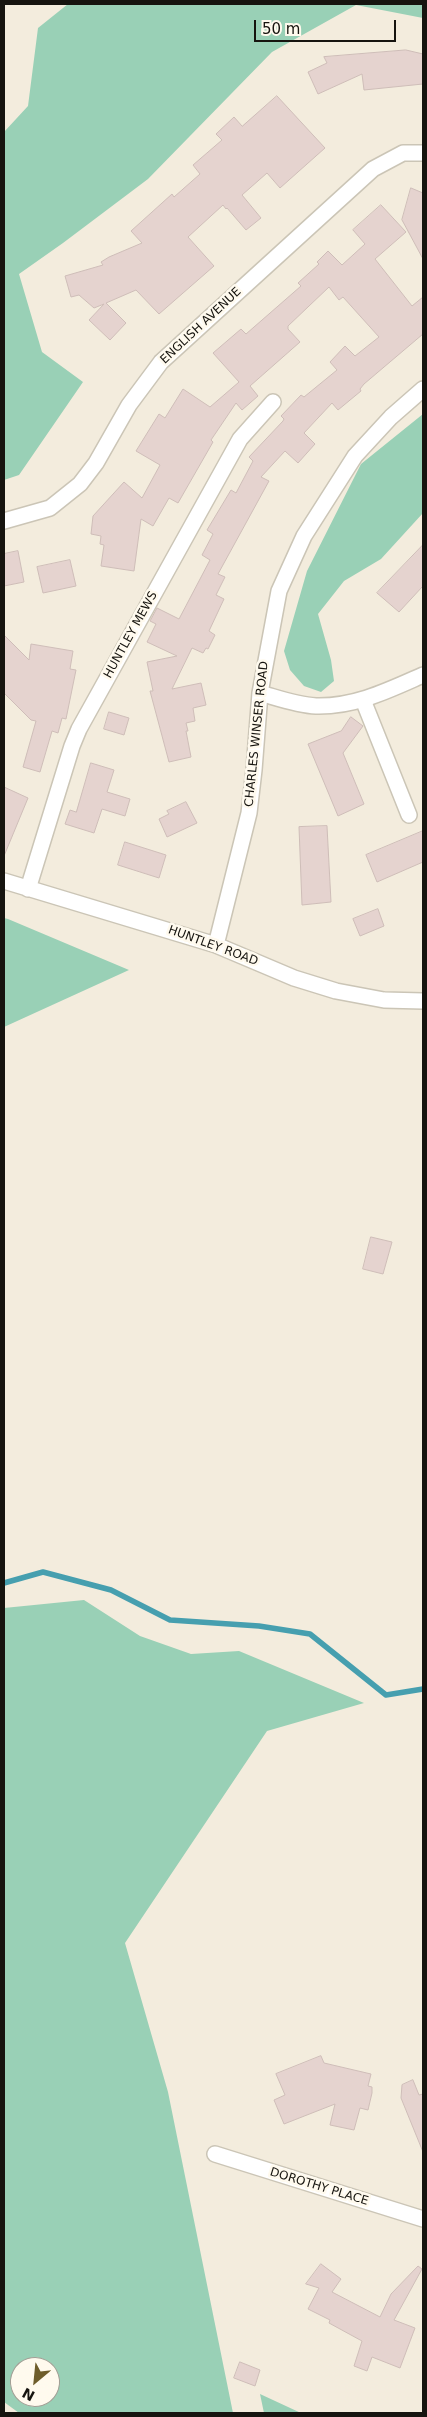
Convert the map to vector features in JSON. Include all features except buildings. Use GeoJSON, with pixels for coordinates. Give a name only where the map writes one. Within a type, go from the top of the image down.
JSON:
{"type":"FeatureCollection","features":[{"type":"Feature","properties":{"kind":"street","name":"ENGLISH AVENUE"},"geometry":{"type":"LineString","coordinates":[[4,521],[50,508],[80,484],[96,463],[129,405],[161,362],[373,169],[403,153],[423,153]]}},
{"type":"Feature","properties":{"kind":"street","name":"CHARLES WINSER ROAD"},"geometry":{"type":"LineString","coordinates":[[216,945],[249,813],[260,693],[279,591],[304,536],[355,456],[391,417],[423,390]]}},
{"type":"Feature","properties":{"kind":"street","name":"HUNTLEY MEWS"},"geometry":{"type":"LineString","coordinates":[[28,889],[72,746],[79,729],[240,439],[273,402]]}},
{"type":"Feature","properties":{"kind":"street"},"geometry":{"type":"LineString","coordinates":[[260,693],[316,706],[362,700],[423,675]]}},
{"type":"Feature","properties":{"kind":"street"},"geometry":{"type":"LineString","coordinates":[[362,700],[409,815]]}},
{"type":"Feature","properties":{"kind":"street","name":"HUNTLEY ROAD"},"geometry":{"type":"LineString","coordinates":[[4,881],[216,945],[294,978],[336,991],[384,1000],[423,1001]]}},
{"type":"Feature","properties":{"kind":"street","name":"DOROTHY PLACE"},"geometry":{"type":"LineString","coordinates":[[215,2154],[423,2219]]}},
{"type":"Feature","properties":{"kind":"green space"},"geometry":{"type":"Polygon","coordinates":[[[68,4],[423,4],[423,18],[356,5],[272,52],[148,179],[19,274],[42,352],[83,382],[19,475],[4,480],[4,132],[28,106],[38,28],[68,4]]]}},
{"type":"Feature","properties":{"kind":"green space"},"geometry":{"type":"Polygon","coordinates":[[[423,414],[423,513],[381,559],[344,581],[318,614],[331,660],[334,681],[321,692],[304,686],[290,670],[284,651],[307,571],[361,464],[423,414]]]}},
{"type":"Feature","properties":{"kind":"green space"},"geometry":{"type":"Polygon","coordinates":[[[4,918],[8,919],[129,970],[4,1027],[4,918]]]}},
{"type":"Feature","properties":{"kind":"green space"},"geometry":{"type":"Polygon","coordinates":[[[84,1600],[140,1636],[191,1654],[239,1651],[364,1703],[267,1731],[125,1943],[168,2092],[233,2413],[19,2413],[11,2407],[60,2407],[60,2357],[10,2357],[10,2406],[4,2402],[4,1608],[84,1600]]]}},
{"type":"Feature","properties":{"kind":"green space"},"geometry":{"type":"Polygon","coordinates":[[[260,2394],[301,2413],[264,2413],[260,2394]]]}},
{"type":"Feature","properties":{"kind":"waterway"},"geometry":{"type":"LineString","coordinates":[[4,1583],[43,1572],[111,1590],[170,1620],[259,1626],[310,1634],[386,1695],[423,1689]]}}]}
